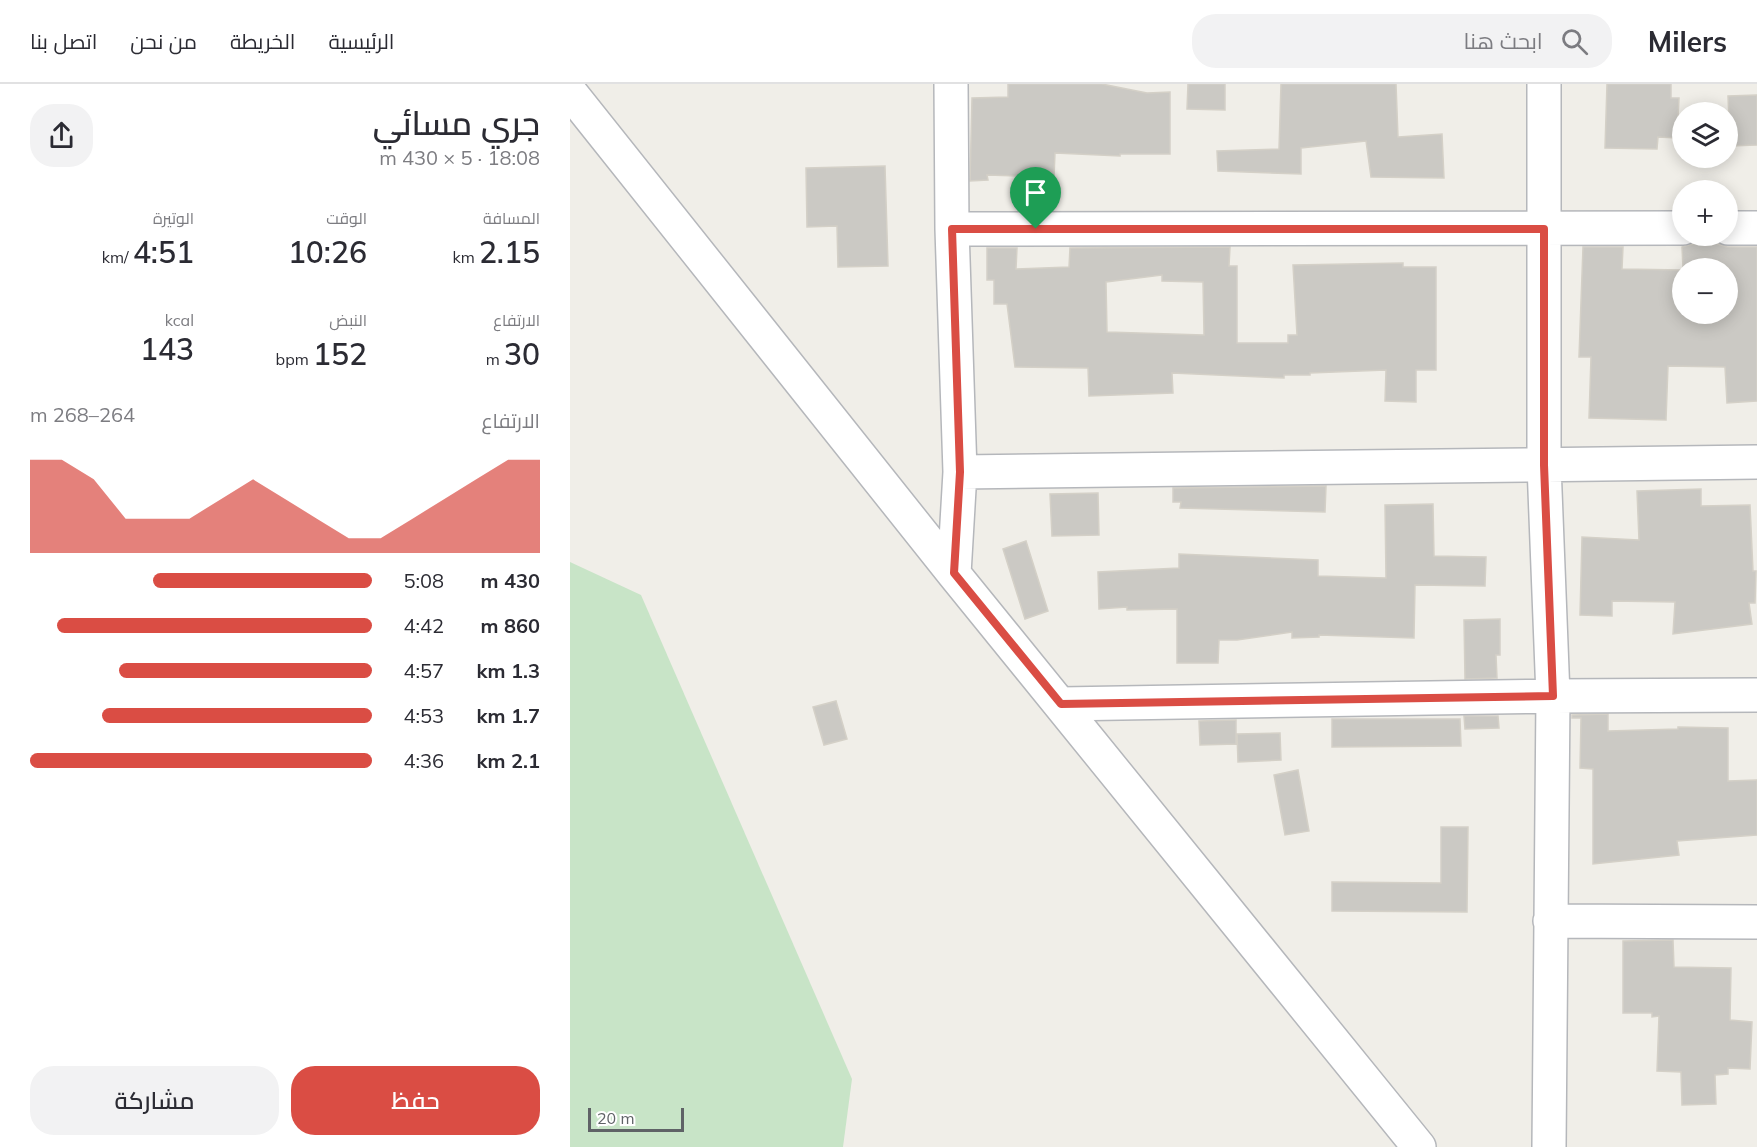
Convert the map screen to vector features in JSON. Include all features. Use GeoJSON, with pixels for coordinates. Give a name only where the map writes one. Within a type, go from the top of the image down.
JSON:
{"type":"FeatureCollection","features":[{"type":"Feature","properties":{"kind":"street"},"geometry":{"type":"LineString","coordinates":[[951,84],[952,229],[960,472],[954,573]]}},
{"type":"Feature","properties":{"kind":"street"},"geometry":{"type":"LineString","coordinates":[[1544,84],[1544,465],[1553,696],[1549,1147]]}},
{"type":"Feature","properties":{"kind":"street"},"geometry":{"type":"LineString","coordinates":[[570,92],[954,573],[1419,1147]]}},
{"type":"Feature","properties":{"kind":"street"},"geometry":{"type":"LineString","coordinates":[[952,229],[1672,228]]}},
{"type":"Feature","properties":{"kind":"street"},"geometry":{"type":"LineString","coordinates":[[1738,228],[1757,228]]}},
{"type":"Feature","properties":{"kind":"street"},"geometry":{"type":"LineString","coordinates":[[960,472],[1757,462]]}},
{"type":"Feature","properties":{"kind":"street"},"geometry":{"type":"LineString","coordinates":[[1061,704],[1757,695]]}},
{"type":"Feature","properties":{"kind":"street"},"geometry":{"type":"LineString","coordinates":[[1550,921],[1757,922]]}},
{"type":"Feature","properties":{"kind":"green space"},"geometry":{"type":"Polygon","coordinates":[[[570,562],[641,595],[852,1079],[843,1147],[570,1147],[570,562]]]}},
{"type":"Feature","properties":{"kind":"building"},"geometry":{"type":"Polygon","coordinates":[[[1008,84],[1102,84],[1147,93],[1170,92],[1170,154],[1120,154],[1120,156],[1055,153],[1054,177],[987,175],[988,180],[970,181],[972,98],[1008,97],[1008,84]]]}},
{"type":"Feature","properties":{"kind":"building"},"geometry":{"type":"Polygon","coordinates":[[[1188,84],[1225,84],[1225,110],[1187,109],[1188,84]]]}},
{"type":"Feature","properties":{"kind":"building"},"geometry":{"type":"Polygon","coordinates":[[[1281,84],[1396,84],[1398,137],[1442,134],[1444,178],[1371,177],[1366,141],[1301,148],[1301,174],[1218,171],[1217,151],[1279,149],[1281,84]]]}},
{"type":"Feature","properties":{"kind":"building"},"geometry":{"type":"Polygon","coordinates":[[[1607,84],[1671,84],[1671,98],[1679,98],[1679,102],[1672,102],[1672,138],[1658,137],[1657,149],[1605,148],[1607,84]]]}},
{"type":"Feature","properties":{"kind":"building"},"geometry":{"type":"Polygon","coordinates":[[[1757,95],[1757,145],[1738,146],[1738,102],[1728,102],[1728,96],[1757,95]]]}},
{"type":"Feature","properties":{"kind":"building"},"geometry":{"type":"Polygon","coordinates":[[[885,166],[888,266],[838,267],[837,226],[807,227],[806,168],[885,166]]]}},
{"type":"Feature","properties":{"kind":"building"},"geometry":{"type":"Polygon","coordinates":[[[1230,247],[1229,266],[1237,266],[1237,343],[1288,343],[1288,335],[1297,335],[1293,265],[1403,263],[1403,267],[1436,267],[1436,370],[1416,370],[1416,402],[1385,401],[1386,370],[1284,375],[1284,378],[1172,373],[1173,393],[1089,396],[1088,368],[1015,367],[1007,304],[994,304],[994,280],[987,280],[987,248],[1017,248],[1016,269],[1069,267],[1070,248],[1230,247]],[[1162,275],[1106,282],[1107,332],[1204,335],[1203,282],[1162,281],[1162,275]]]}},
{"type":"Feature","properties":{"kind":"building"},"geometry":{"type":"Polygon","coordinates":[[[1583,247],[1623,247],[1622,269],[1672,270],[1672,324],[1738,324],[1738,258],[1683,258],[1682,247],[1757,247],[1757,401],[1727,403],[1725,367],[1668,366],[1666,420],[1589,418],[1591,357],[1579,357],[1583,247]]]}},
{"type":"Feature","properties":{"kind":"building"},"geometry":{"type":"Polygon","coordinates":[[[1326,486],[1325,512],[1180,508],[1181,502],[1173,502],[1173,488],[1326,486]]]}},
{"type":"Feature","properties":{"kind":"building"},"geometry":{"type":"Polygon","coordinates":[[[1701,489],[1701,506],[1750,505],[1753,571],[1756,571],[1755,603],[1749,603],[1752,624],[1673,634],[1675,602],[1612,601],[1612,616],[1580,615],[1582,537],[1639,540],[1637,491],[1701,489]]]}},
{"type":"Feature","properties":{"kind":"building"},"geometry":{"type":"Polygon","coordinates":[[[1098,493],[1099,535],[1052,536],[1050,494],[1098,493]]]}},
{"type":"Feature","properties":{"kind":"building"},"geometry":{"type":"Polygon","coordinates":[[[1433,504],[1434,556],[1486,557],[1485,586],[1415,585],[1414,638],[1319,635],[1319,637],[1292,638],[1292,632],[1237,640],[1219,640],[1218,663],[1177,663],[1177,609],[1127,610],[1127,607],[1099,609],[1098,572],[1179,568],[1179,554],[1318,560],[1318,576],[1386,578],[1385,505],[1433,504]]]}},
{"type":"Feature","properties":{"kind":"building"},"geometry":{"type":"Polygon","coordinates":[[[1026,541],[1048,611],[1025,619],[1003,549],[1026,541]]]}},
{"type":"Feature","properties":{"kind":"building"},"geometry":{"type":"Polygon","coordinates":[[[1500,619],[1500,655],[1496,655],[1497,678],[1465,679],[1464,620],[1500,619]]]}},
{"type":"Feature","properties":{"kind":"building"},"geometry":{"type":"Polygon","coordinates":[[[836,701],[847,739],[824,745],[813,707],[836,701]]]}},
{"type":"Feature","properties":{"kind":"building"},"geometry":{"type":"Polygon","coordinates":[[[1608,714],[1608,731],[1678,729],[1678,727],[1728,728],[1728,781],[1757,780],[1757,835],[1677,841],[1679,855],[1593,864],[1593,769],[1580,768],[1581,718],[1572,718],[1572,715],[1608,714]]]}},
{"type":"Feature","properties":{"kind":"building"},"geometry":{"type":"Polygon","coordinates":[[[1464,716],[1498,716],[1499,728],[1465,729],[1464,716]]]}},
{"type":"Feature","properties":{"kind":"building"},"geometry":{"type":"Polygon","coordinates":[[[1332,719],[1460,719],[1461,746],[1332,747],[1332,719]]]}},
{"type":"Feature","properties":{"kind":"building"},"geometry":{"type":"Polygon","coordinates":[[[1236,720],[1236,744],[1200,745],[1199,721],[1236,720]]]}},
{"type":"Feature","properties":{"kind":"building"},"geometry":{"type":"Polygon","coordinates":[[[1280,733],[1281,760],[1238,762],[1237,734],[1280,733]]]}},
{"type":"Feature","properties":{"kind":"building"},"geometry":{"type":"Polygon","coordinates":[[[1298,770],[1309,831],[1285,835],[1274,775],[1298,770]]]}},
{"type":"Feature","properties":{"kind":"building"},"geometry":{"type":"Polygon","coordinates":[[[1441,827],[1468,827],[1467,912],[1332,911],[1332,882],[1441,883],[1441,827]]]}},
{"type":"Feature","properties":{"kind":"building"},"geometry":{"type":"Polygon","coordinates":[[[1673,940],[1674,967],[1731,968],[1730,1020],[1752,1022],[1750,1069],[1728,1068],[1728,1074],[1715,1075],[1716,1104],[1682,1105],[1681,1072],[1657,1071],[1659,1016],[1652,1017],[1652,1013],[1623,1013],[1623,941],[1673,940]]]}},
{"type":"Feature","properties":{"kind":"route"},"geometry":{"type":"LineString","coordinates":[[952,229],[1036,229],[1544,229],[1544,465],[1553,696],[1061,704],[954,573],[960,472],[952,229]]}}]}
